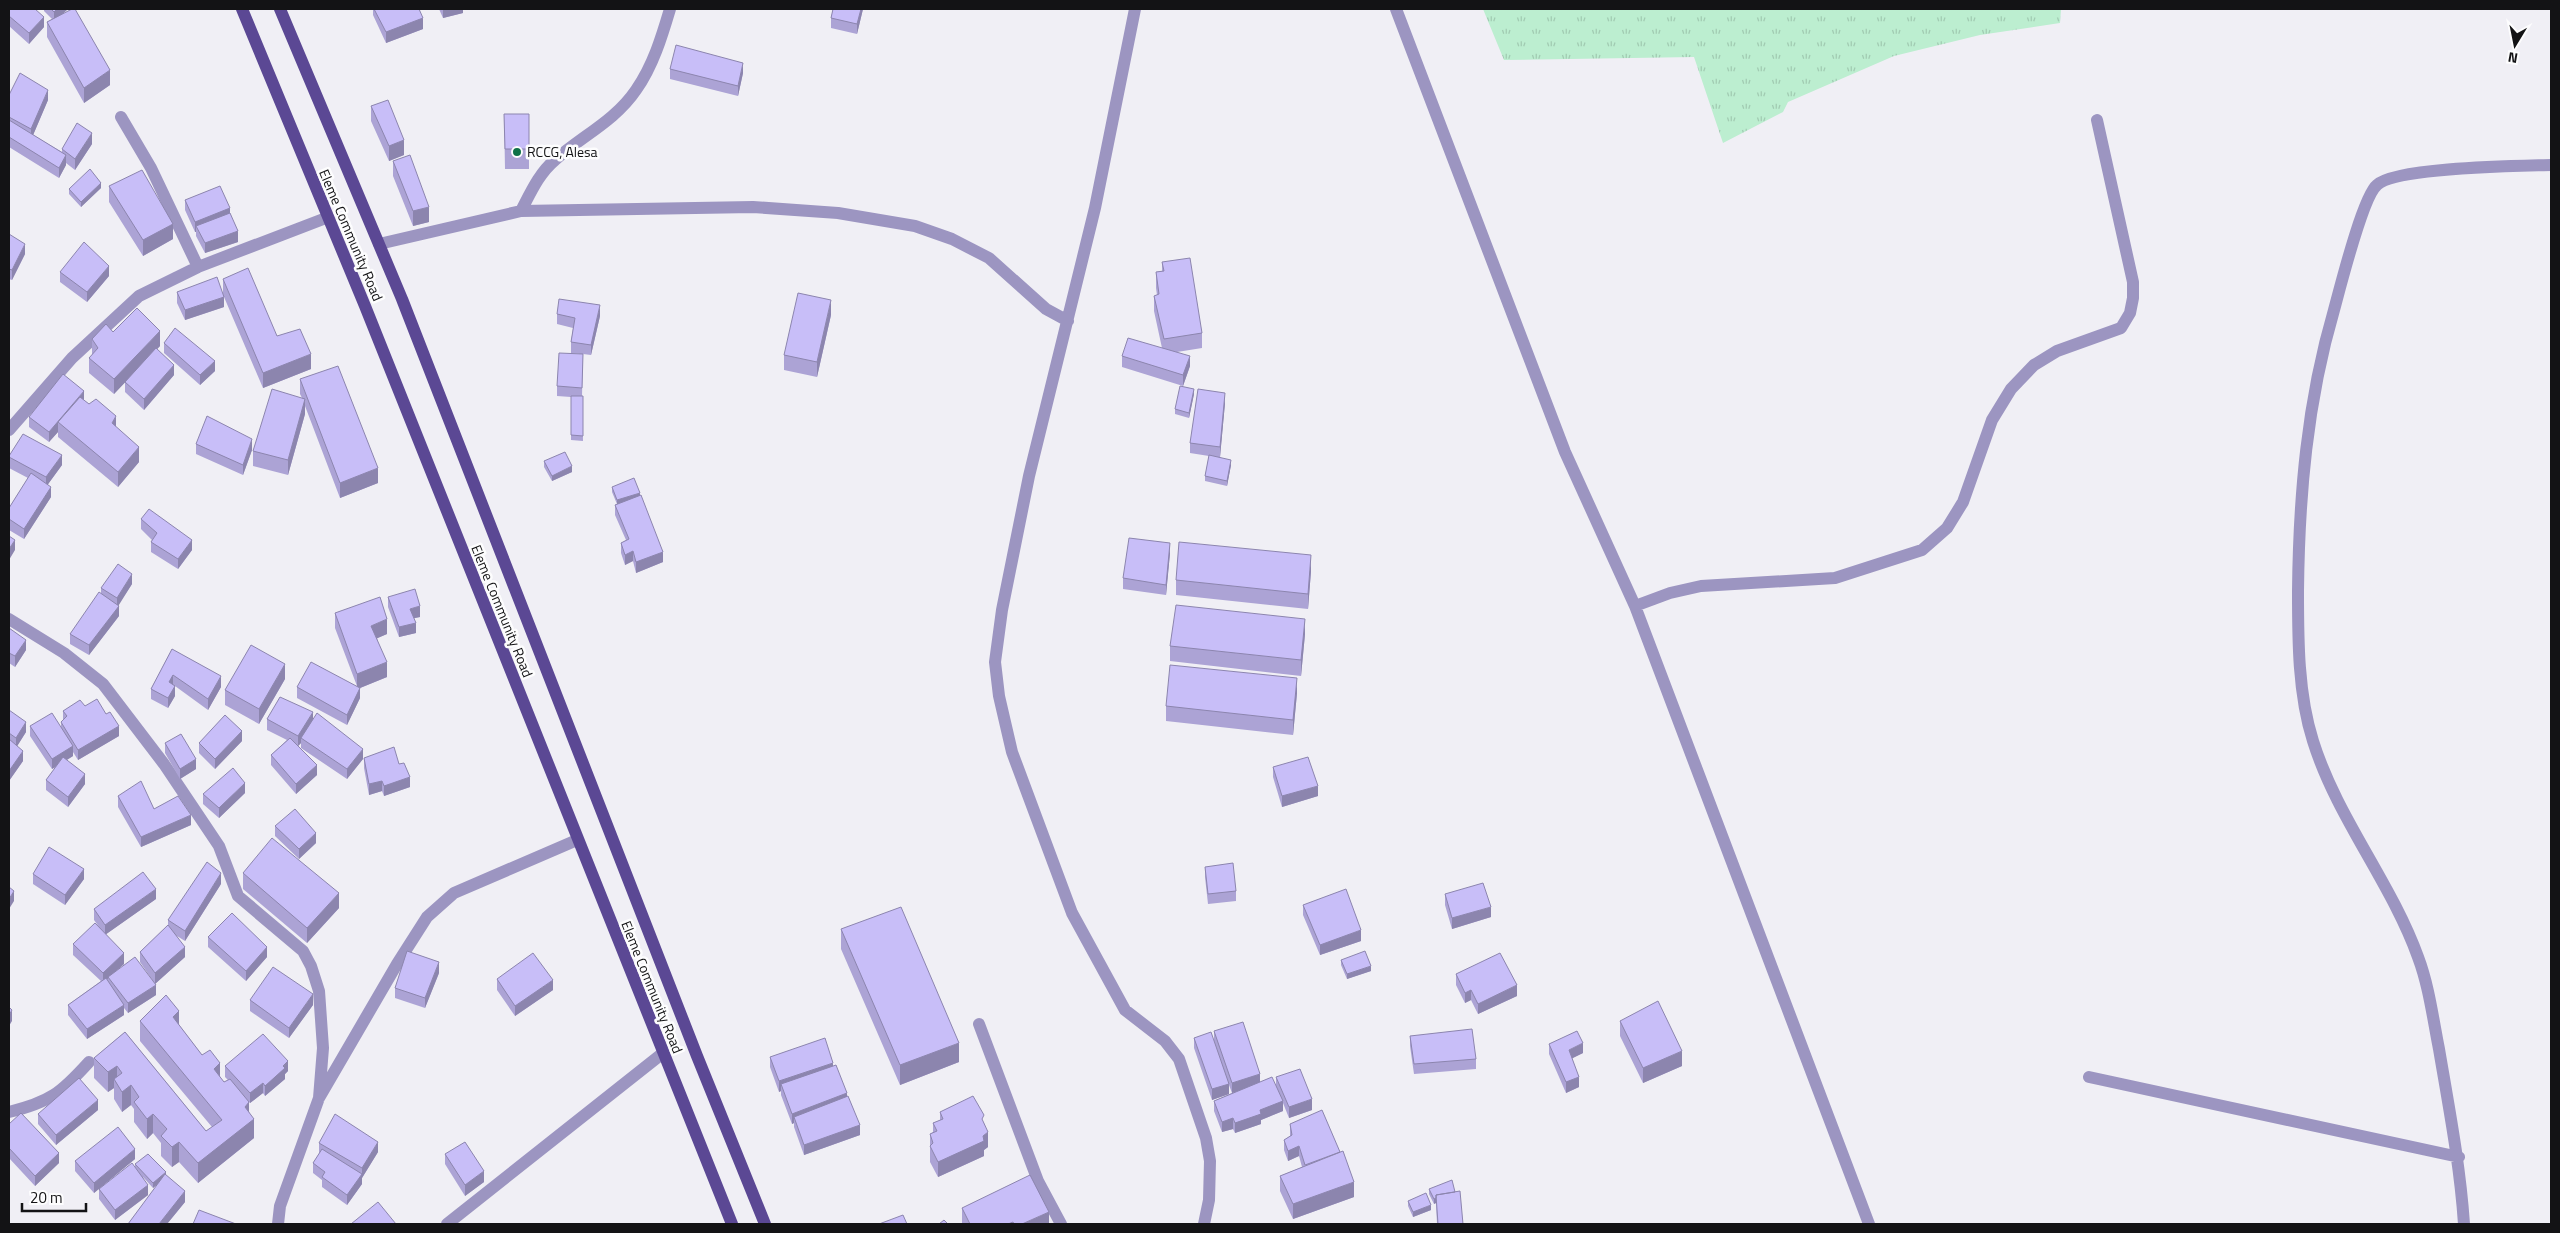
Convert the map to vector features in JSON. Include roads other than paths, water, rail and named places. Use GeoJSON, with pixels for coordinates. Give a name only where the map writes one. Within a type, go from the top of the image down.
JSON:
{"type":"FeatureCollection","features":[{"type":"Feature","properties":{"kind":"main road","name":"Eleme Community Road"},"geometry":{"type":"LineString","coordinates":[[242,9],[326,218],[365,306],[732,1224]]}},
{"type":"Feature","properties":{"kind":"main road","name":"Eleme Community Road"},"geometry":{"type":"LineString","coordinates":[[280,9],[379,244],[765,1224]]}},
{"type":"Feature","properties":{"kind":"street"},"geometry":{"type":"LineString","coordinates":[[521,211],[538,180],[554,160],[604,124],[636,90],[659,45],[670,9]]}},
{"type":"Feature","properties":{"kind":"street"},"geometry":{"type":"LineString","coordinates":[[1135,9],[1095,208],[1029,476],[1002,610],[995,662],[998,696],[1012,752],[1072,913],[1125,1010],[1165,1041],[1179,1059],[1206,1138],[1210,1161],[1209,1200],[1204,1224]]}},
{"type":"Feature","properties":{"kind":"street"},"geometry":{"type":"LineString","coordinates":[[1396,9],[1565,452],[1635,606],[1869,1224]]}},
{"type":"Feature","properties":{"kind":"street"},"geometry":{"type":"LineString","coordinates":[[121,117],[166,199],[198,267]]}},
{"type":"Feature","properties":{"kind":"street"},"geometry":{"type":"LineString","coordinates":[[1635,606],[1670,593],[1701,586],[1835,578],[1922,550],[1947,528],[1963,502],[1992,420],[2011,389],[2034,364],[2058,350],[2121,328],[2130,313],[2133,298],[2133,282],[2097,120]]}},
{"type":"Feature","properties":{"kind":"street"},"geometry":{"type":"LineString","coordinates":[[2464,1224],[2459,1157],[2419,957],[2389,895],[2327,778],[2312,740],[2303,694],[2298,632],[2302,490],[2308,427],[2329,327],[2357,232],[2368,199],[2376,185],[2389,178],[2453,169],[2551,165]]}},
{"type":"Feature","properties":{"kind":"street"},"geometry":{"type":"LineString","coordinates":[[379,244],[521,211],[754,207],[838,213],[915,226],[952,240],[989,258],[1046,309],[1068,320]]}},
{"type":"Feature","properties":{"kind":"street"},"geometry":{"type":"LineString","coordinates":[[9,430],[72,358],[139,296],[198,267],[326,218]]}},
{"type":"Feature","properties":{"kind":"street"},"geometry":{"type":"LineString","coordinates":[[9,619],[64,653],[103,684],[164,764],[219,846],[238,896],[303,952],[311,966],[319,991],[323,1048],[319,1098]]}},
{"type":"Feature","properties":{"kind":"street"},"geometry":{"type":"LineString","coordinates":[[278,1224],[280,1206],[319,1098],[427,916],[454,893],[577,840]]}},
{"type":"Feature","properties":{"kind":"street"},"geometry":{"type":"LineString","coordinates":[[979,1024],[1038,1181],[1061,1224]]}},
{"type":"Feature","properties":{"kind":"street"},"geometry":{"type":"LineString","coordinates":[[447,1224],[663,1053]]}},
{"type":"Feature","properties":{"kind":"street"},"geometry":{"type":"LineString","coordinates":[[9,1112],[36,1105],[65,1089],[89,1062]]}},
{"type":"Feature","properties":{"kind":"street"},"geometry":{"type":"LineString","coordinates":[[2089,1077],[2459,1157]]}},
{"type":"Feature","properties":{"kind":"place","name":"RCCG, Alesa"},"geometry":{"type":"Point","coordinates":[517,152]}}]}
